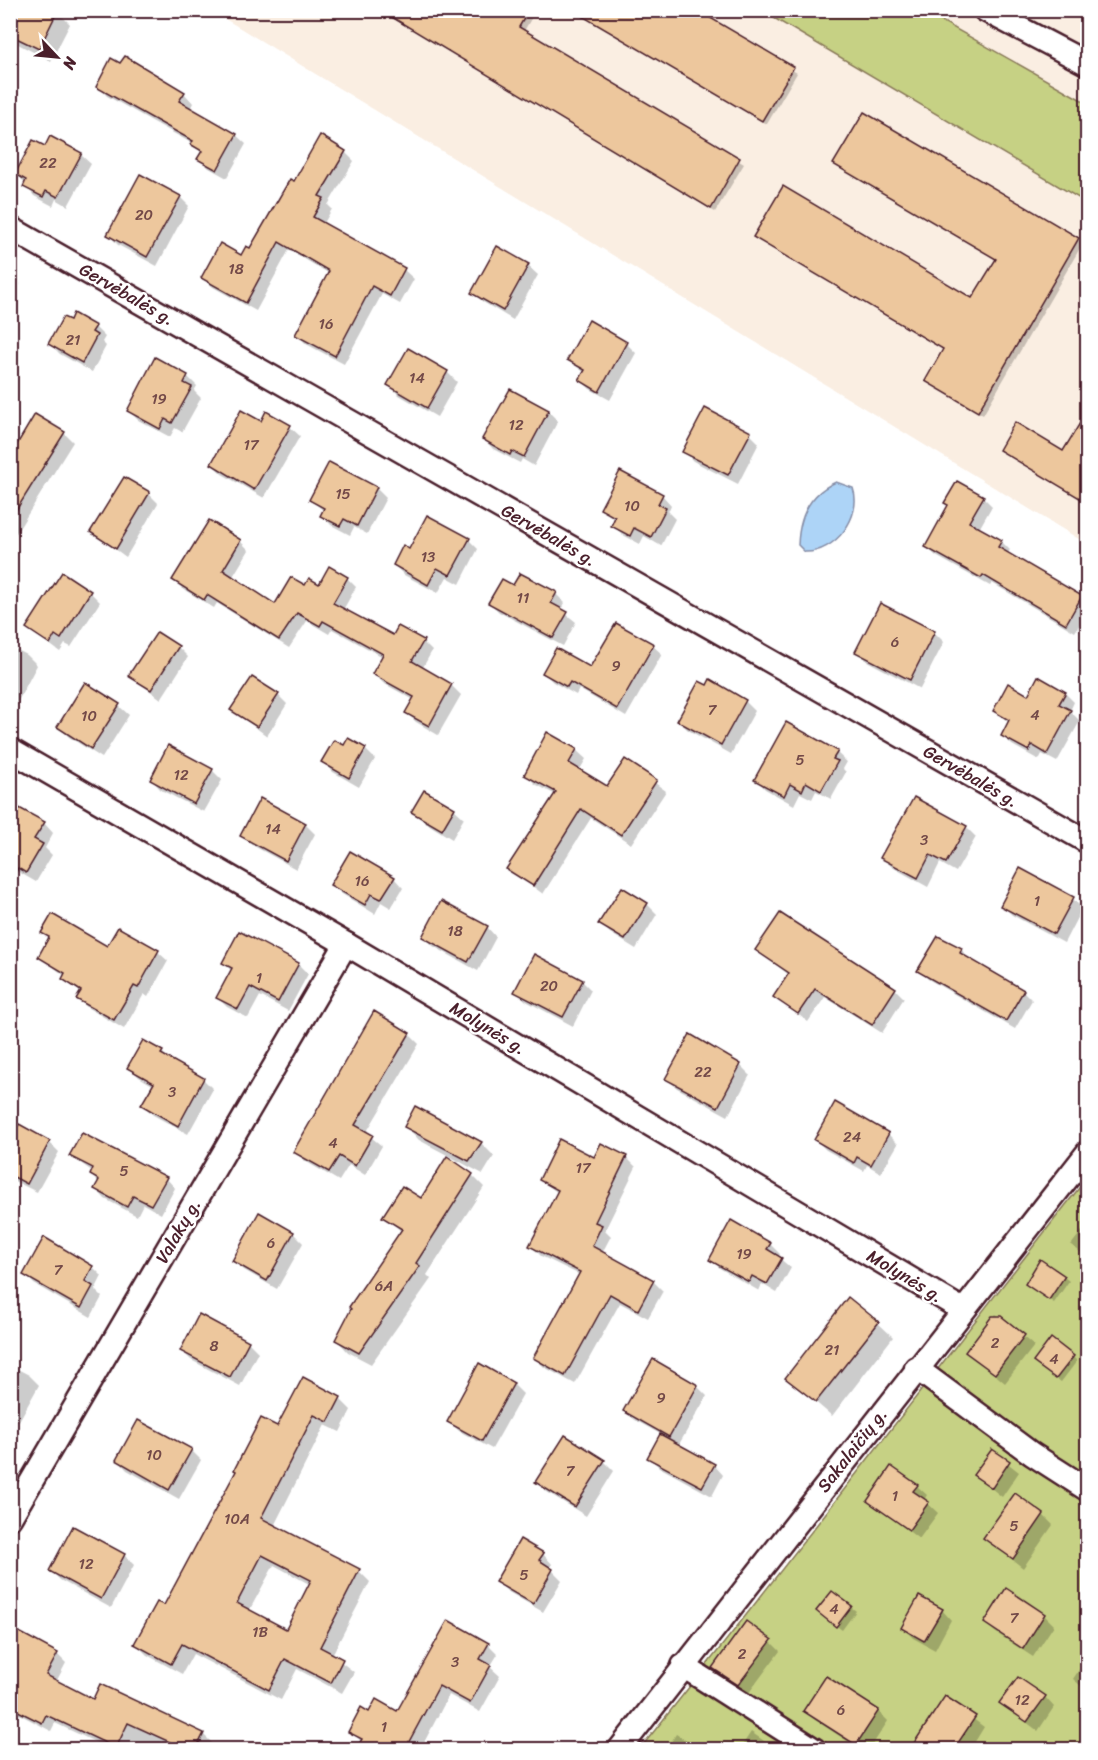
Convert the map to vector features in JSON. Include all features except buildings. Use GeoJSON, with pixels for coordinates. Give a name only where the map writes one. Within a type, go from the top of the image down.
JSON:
{"type":"FeatureCollection","features":[{"type":"Feature","properties":{"kind":"street"},"geometry":{"type":"LineString","coordinates":[[985,10],[1088,64]]}},
{"type":"Feature","properties":{"kind":"street","name":"Gervėbalės g."},"geometry":{"type":"LineString","coordinates":[[10,228],[1088,842]]}},
{"type":"Feature","properties":{"kind":"street","name":"Molynės g."},"geometry":{"type":"LineString","coordinates":[[10,750],[346,944],[963,1310]]}},
{"type":"Feature","properties":{"kind":"street","name":"Valakų g."},"geometry":{"type":"LineString","coordinates":[[10,1518],[346,944]]}},
{"type":"Feature","properties":{"kind":"street","name":"Sakalaičių g."},"geometry":{"type":"LineString","coordinates":[[619,1749],[916,1368],[1088,1152]]}},
{"type":"Feature","properties":{"kind":"street"},"geometry":{"type":"LineString","coordinates":[[916,1368],[1032,1454],[1088,1490]]}},
{"type":"Feature","properties":{"kind":"street"},"geometry":{"type":"LineString","coordinates":[[683,1666],[815,1749]]}},
{"type":"Feature","properties":{"kind":"shaded area"},"geometry":{"type":"Polygon","coordinates":[[[212,11],[762,11],[1087,203],[1087,544],[212,11]]]}},
{"type":"Feature","properties":{"kind":"shaded area"},"geometry":{"type":"Polygon","coordinates":[[[924,11],[1087,11],[1087,103],[924,11]]]}},
{"type":"Feature","properties":{"kind":"green space"},"geometry":{"type":"Polygon","coordinates":[[[762,11],[924,11],[1087,103],[1087,203],[762,11]]]}},
{"type":"Feature","properties":{"kind":"green space"},"geometry":{"type":"Polygon","coordinates":[[[1087,1178],[1087,1749],[639,1750],[752,1608],[1087,1178]]]}},
{"type":"Feature","properties":{"kind":"water"},"geometry":{"type":"Polygon","coordinates":[[[836,482],[853,488],[854,510],[850,521],[836,540],[816,551],[805,552],[798,545],[804,516],[813,499],[836,482]]]}}]}
